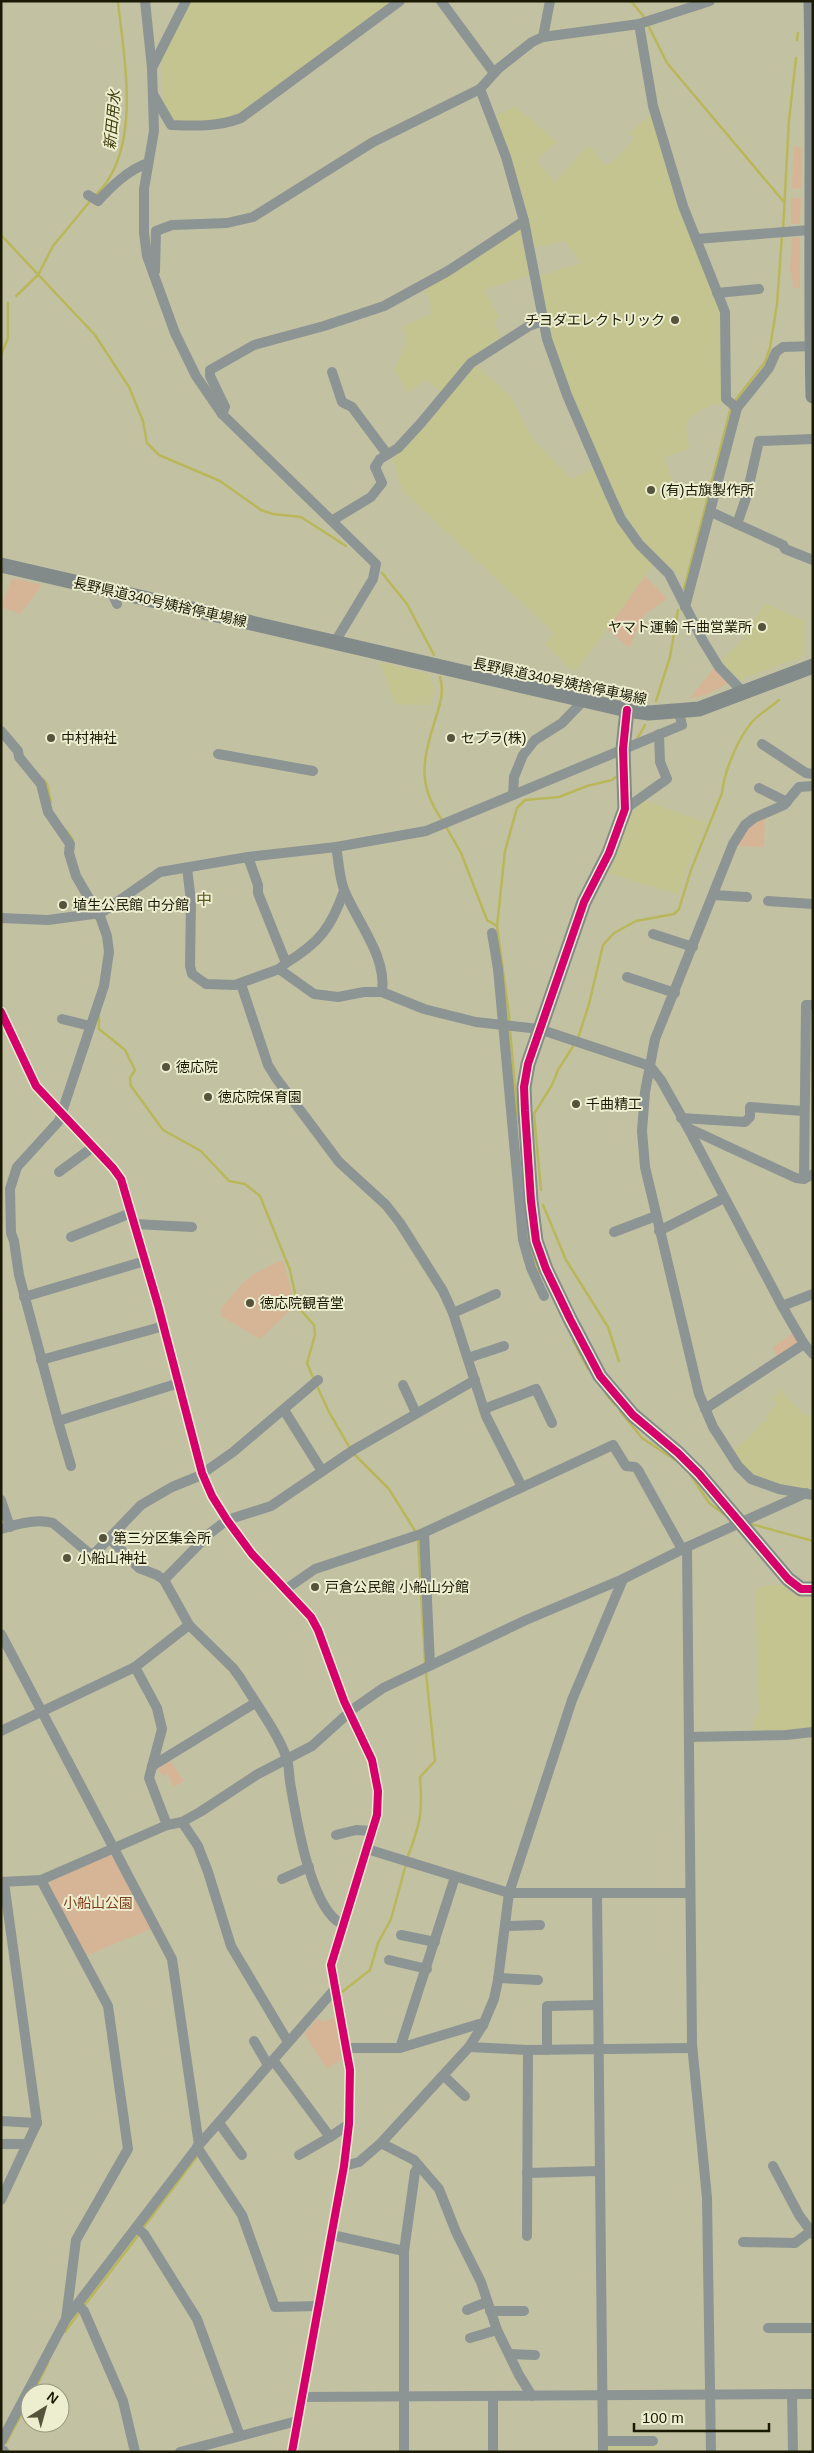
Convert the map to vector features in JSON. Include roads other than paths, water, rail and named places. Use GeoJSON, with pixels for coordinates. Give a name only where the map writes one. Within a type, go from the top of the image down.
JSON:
{"type":"FeatureCollection","features":[{"type":"Feature","properties":{"kind":"street"},"geometry":{"type":"LineString","coordinates":[[145,1],[152,68],[154,138],[144,189],[144,234],[147,256],[174,333],[196,376],[222,414],[333,520],[376,564],[373,579],[338,637],[337,643]]}},
{"type":"Feature","properties":{"kind":"street"},"geometry":{"type":"LineString","coordinates":[[152,68],[186,1]]}},
{"type":"Feature","properties":{"kind":"street"},"geometry":{"type":"LineString","coordinates":[[153,93],[170,125],[194,126],[228,123],[241,118],[400,1]]}},
{"type":"Feature","properties":{"kind":"street"},"geometry":{"type":"LineString","coordinates":[[441,1],[494,73]]}},
{"type":"Feature","properties":{"kind":"street"},"geometry":{"type":"LineString","coordinates":[[543,38],[550,1]]}},
{"type":"Feature","properties":{"kind":"street"},"geometry":{"type":"LineString","coordinates":[[154,274],[156,231],[172,225],[226,223],[253,217],[373,142],[480,88],[494,73],[532,42],[543,38],[644,22],[710,1]]}},
{"type":"Feature","properties":{"kind":"street"},"geometry":{"type":"LineString","coordinates":[[811,1],[813,147],[810,230],[813,396]]}},
{"type":"Feature","properties":{"kind":"street"},"geometry":{"type":"LineString","coordinates":[[644,22],[653,106],[696,239],[724,312],[726,399],[734,406]]}},
{"type":"Feature","properties":{"kind":"street"},"geometry":{"type":"LineString","coordinates":[[480,88],[506,157],[524,220],[542,321],[567,395],[621,519],[639,544],[669,574],[685,607],[719,667],[743,692]]}},
{"type":"Feature","properties":{"kind":"street"},"geometry":{"type":"LineString","coordinates":[[88,195],[98,202],[110,188],[140,166],[148,163]]}},
{"type":"Feature","properties":{"kind":"street"},"geometry":{"type":"LineString","coordinates":[[222,414],[225,407],[210,376],[210,370],[254,345],[332,324],[384,306],[448,271],[524,220]]}},
{"type":"Feature","properties":{"kind":"street"},"geometry":{"type":"LineString","coordinates":[[696,239],[810,230]]}},
{"type":"Feature","properties":{"kind":"street"},"geometry":{"type":"LineString","coordinates":[[717,293],[760,289]]}},
{"type":"Feature","properties":{"kind":"street"},"geometry":{"type":"LineString","coordinates":[[333,520],[371,497],[382,483],[375,467],[387,454],[398,448],[471,363],[529,326],[542,321]]}},
{"type":"Feature","properties":{"kind":"street"},"geometry":{"type":"LineString","coordinates":[[685,607],[711,512],[734,406],[770,368],[776,352],[783,348],[812,346]]}},
{"type":"Feature","properties":{"kind":"street"},"geometry":{"type":"LineString","coordinates":[[332,372],[342,402],[352,407],[387,454]]}},
{"type":"Feature","properties":{"kind":"street"},"geometry":{"type":"LineString","coordinates":[[737,524],[746,498],[759,441],[813,439]]}},
{"type":"Feature","properties":{"kind":"street"},"geometry":{"type":"LineString","coordinates":[[711,512],[784,545],[785,549],[813,560]]}},
{"type":"Feature","properties":{"kind":"street","name":"長野県道340号姨捨停車場線"},"geometry":{"type":"LineString","coordinates":[[1,565],[114,597],[337,643],[627,710],[649,713],[699,709],[813,666]]}},
{"type":"Feature","properties":{"kind":"street"},"geometry":{"type":"LineString","coordinates":[[513,795],[517,766],[527,750],[535,740],[562,723],[584,700]]}},
{"type":"Feature","properties":{"kind":"street"},"geometry":{"type":"LineString","coordinates":[[627,710],[624,749],[626,809],[609,853],[584,902],[539,1029],[528,1064],[524,1087],[524,1110],[536,1241],[546,1269],[600,1376],[633,1415],[678,1453],[699,1474],[788,1579],[801,1588],[813,1589]]}},
{"type":"Feature","properties":{"kind":"street"},"geometry":{"type":"LineString","coordinates":[[1,918],[48,920],[97,914],[160,872],[248,857],[336,847],[410,834],[443,824],[682,725],[678,712]]}},
{"type":"Feature","properties":{"kind":"street"},"geometry":{"type":"LineString","coordinates":[[1,731],[18,751],[18,757],[41,784],[48,812],[70,844],[69,853],[76,876],[107,936],[109,952],[104,986],[75,1078],[59,1121],[17,1167],[10,1189],[10,1233],[14,1241],[24,1297],[72,1466]]}},
{"type":"Feature","properties":{"kind":"street"},"geometry":{"type":"LineString","coordinates":[[626,809],[667,779],[660,762],[659,734]]}},
{"type":"Feature","properties":{"kind":"street"},"geometry":{"type":"LineString","coordinates":[[762,744],[806,773],[813,774]]}},
{"type":"Feature","properties":{"kind":"street"},"geometry":{"type":"LineString","coordinates":[[218,754],[313,772]]}},
{"type":"Feature","properties":{"kind":"street"},"geometry":{"type":"LineString","coordinates":[[809,1494],[779,1489],[751,1478],[738,1466],[727,1450],[705,1409],[699,1394],[659,1231],[645,1167],[642,1130],[655,1038],[676,993],[727,855],[745,825],[754,818],[787,802],[799,787],[813,786]]}},
{"type":"Feature","properties":{"kind":"street"},"geometry":{"type":"LineString","coordinates":[[759,788],[787,802]]}},
{"type":"Feature","properties":{"kind":"street"},"geometry":{"type":"LineString","coordinates":[[336,847],[344,891],[376,956],[382,973],[382,992]]}},
{"type":"Feature","properties":{"kind":"street"},"geometry":{"type":"LineString","coordinates":[[248,857],[283,966],[314,994],[324,997],[338,997],[364,992],[382,992],[424,1008],[476,1022],[539,1029],[650,1066],[661,1080],[688,1128],[782,1306],[804,1344],[813,1354]]}},
{"type":"Feature","properties":{"kind":"street"},"geometry":{"type":"LineString","coordinates":[[187,868],[191,901],[189,950],[192,974],[206,984],[241,984],[283,966],[308,950],[324,933],[344,891]]}},
{"type":"Feature","properties":{"kind":"street"},"geometry":{"type":"LineString","coordinates":[[713,895],[747,897]]}},
{"type":"Feature","properties":{"kind":"street"},"geometry":{"type":"LineString","coordinates":[[768,901],[813,904]]}},
{"type":"Feature","properties":{"kind":"street"},"geometry":{"type":"LineString","coordinates":[[492,933],[508,1025],[523,1240],[531,1268],[544,1296]]}},
{"type":"Feature","properties":{"kind":"street"},"geometry":{"type":"LineString","coordinates":[[653,934],[693,946]]}},
{"type":"Feature","properties":{"kind":"street"},"geometry":{"type":"LineString","coordinates":[[627,977],[676,993]]}},
{"type":"Feature","properties":{"kind":"street"},"geometry":{"type":"LineString","coordinates":[[241,984],[268,1065],[276,1078],[339,1162],[386,1205],[400,1222],[442,1291],[454,1313],[484,1409],[522,1487]]}},
{"type":"Feature","properties":{"kind":"street"},"geometry":{"type":"LineString","coordinates":[[688,1128],[796,1178],[808,1176],[806,1005],[813,1005]]}},
{"type":"Feature","properties":{"kind":"street"},"geometry":{"type":"LineString","coordinates":[[1,1012],[36,1086],[113,1168],[121,1179],[164,1326],[202,1473],[212,1496],[252,1554],[311,1617],[318,1630],[349,1712],[372,1760],[378,1791],[377,1815],[342,1924],[331,1965],[350,2070],[349,2124],[332,2236],[292,2452]]}},
{"type":"Feature","properties":{"kind":"street"},"geometry":{"type":"LineString","coordinates":[[62,1019],[90,1026]]}},
{"type":"Feature","properties":{"kind":"street"},"geometry":{"type":"LineString","coordinates":[[681,1118],[745,1122],[750,1117],[750,1106],[807,1116]]}},
{"type":"Feature","properties":{"kind":"street"},"geometry":{"type":"LineString","coordinates":[[59,1172],[93,1147]]}},
{"type":"Feature","properties":{"kind":"street"},"geometry":{"type":"LineString","coordinates":[[659,1231],[724,1198]]}},
{"type":"Feature","properties":{"kind":"street"},"geometry":{"type":"LineString","coordinates":[[71,1237],[131,1213]]}},
{"type":"Feature","properties":{"kind":"street"},"geometry":{"type":"LineString","coordinates":[[614,1232],[656,1216]]}},
{"type":"Feature","properties":{"kind":"street"},"geometry":{"type":"LineString","coordinates":[[135,1224],[192,1227]]}},
{"type":"Feature","properties":{"kind":"street"},"geometry":{"type":"LineString","coordinates":[[1,1240],[10,1233]]}},
{"type":"Feature","properties":{"kind":"street"},"geometry":{"type":"LineString","coordinates":[[24,1297],[145,1261]]}},
{"type":"Feature","properties":{"kind":"street"},"geometry":{"type":"LineString","coordinates":[[454,1313],[496,1294]]}},
{"type":"Feature","properties":{"kind":"street"},"geometry":{"type":"LineString","coordinates":[[782,1306],[813,1294]]}},
{"type":"Feature","properties":{"kind":"street"},"geometry":{"type":"LineString","coordinates":[[41,1360],[164,1326]]}},
{"type":"Feature","properties":{"kind":"street"},"geometry":{"type":"LineString","coordinates":[[705,1409],[804,1344]]}},
{"type":"Feature","properties":{"kind":"street"},"geometry":{"type":"LineString","coordinates":[[468,1358],[504,1346]]}},
{"type":"Feature","properties":{"kind":"street"},"geometry":{"type":"LineString","coordinates":[[1,1500],[6,1528],[37,1522],[53,1523],[90,1554],[94,1553],[110,1539],[141,1504],[202,1473],[233,1452],[318,1380]]}},
{"type":"Feature","properties":{"kind":"street"},"geometry":{"type":"LineString","coordinates":[[164,1580],[209,1534],[227,1520],[271,1506],[352,1451],[475,1380]]}},
{"type":"Feature","properties":{"kind":"street"},"geometry":{"type":"LineString","coordinates":[[58,1421],[179,1383]]}},
{"type":"Feature","properties":{"kind":"street"},"geometry":{"type":"LineString","coordinates":[[403,1385],[416,1413]]}},
{"type":"Feature","properties":{"kind":"street"},"geometry":{"type":"LineString","coordinates":[[484,1409],[536,1389],[552,1423]]}},
{"type":"Feature","properties":{"kind":"street"},"geometry":{"type":"LineString","coordinates":[[284,1410],[322,1471]]}},
{"type":"Feature","properties":{"kind":"street"},"geometry":{"type":"LineString","coordinates":[[286,1589],[315,1569],[420,1535],[613,1445],[626,1466],[635,1467],[638,1470],[684,1548],[689,1737],[692,2048],[707,2198],[711,2452]]}},
{"type":"Feature","properties":{"kind":"street"},"geometry":{"type":"LineString","coordinates":[[1,2200],[37,2123],[2,1882],[41,1880],[167,1825],[182,1822],[258,1774],[312,1746],[349,1712],[383,1688],[526,1620],[622,1579],[740,1522],[809,1494]]}},
{"type":"Feature","properties":{"kind":"street"},"geometry":{"type":"LineString","coordinates":[[420,1535],[430,1665]]}},
{"type":"Feature","properties":{"kind":"street"},"geometry":{"type":"LineString","coordinates":[[110,1539],[139,1568],[164,1580],[189,1625],[233,1668],[255,1703],[287,1759],[299,1826],[315,1889],[323,1906],[333,1920],[342,1924]]}},
{"type":"Feature","properties":{"kind":"street"},"geometry":{"type":"LineString","coordinates":[[344,2166],[359,2162],[381,2143],[469,2047],[482,2025],[494,1999],[509,1893],[572,1700],[622,1579]]}},
{"type":"Feature","properties":{"kind":"street"},"geometry":{"type":"LineString","coordinates":[[1,1731],[135,1666],[189,1625]]}},
{"type":"Feature","properties":{"kind":"street"},"geometry":{"type":"LineString","coordinates":[[1,1634],[172,1959],[200,2149],[242,2215],[275,2307],[319,2306]]}},
{"type":"Feature","properties":{"kind":"street"},"geometry":{"type":"LineString","coordinates":[[135,1666],[157,1708],[162,1729],[149,1778],[167,1825]]}},
{"type":"Feature","properties":{"kind":"street"},"geometry":{"type":"LineString","coordinates":[[152,1766],[255,1703]]}},
{"type":"Feature","properties":{"kind":"street"},"geometry":{"type":"LineString","coordinates":[[689,1737],[786,1735],[813,1732]]}},
{"type":"Feature","properties":{"kind":"street"},"geometry":{"type":"LineString","coordinates":[[182,1822],[198,1846],[231,1946],[288,2042]]}},
{"type":"Feature","properties":{"kind":"street"},"geometry":{"type":"LineString","coordinates":[[336,1835],[356,1830],[372,1831]]}},
{"type":"Feature","properties":{"kind":"street"},"geometry":{"type":"LineString","coordinates":[[367,1849],[509,1893],[690,1894]]}},
{"type":"Feature","properties":{"kind":"street"},"geometry":{"type":"LineString","coordinates":[[282,1879],[309,1867]]}},
{"type":"Feature","properties":{"kind":"street"},"geometry":{"type":"LineString","coordinates":[[400,2048],[427,1969],[455,1877]]}},
{"type":"Feature","properties":{"kind":"street"},"geometry":{"type":"LineString","coordinates":[[1,2442],[66,2319],[76,2240],[128,2149],[108,2006],[41,1880]]}},
{"type":"Feature","properties":{"kind":"street"},"geometry":{"type":"LineString","coordinates":[[597,1894],[603,2446],[653,2441]]}},
{"type":"Feature","properties":{"kind":"street"},"geometry":{"type":"LineString","coordinates":[[505,1926],[540,1925]]}},
{"type":"Feature","properties":{"kind":"street"},"geometry":{"type":"LineString","coordinates":[[401,1935],[435,1942]]}},
{"type":"Feature","properties":{"kind":"street"},"geometry":{"type":"LineString","coordinates":[[389,1960],[427,1969]]}},
{"type":"Feature","properties":{"kind":"street"},"geometry":{"type":"LineString","coordinates":[[498,1978],[538,1980]]}},
{"type":"Feature","properties":{"kind":"street"},"geometry":{"type":"LineString","coordinates":[[66,2319],[81,2308],[200,2149],[273,2064],[288,2042],[334,1990]]}},
{"type":"Feature","properties":{"kind":"street"},"geometry":{"type":"LineString","coordinates":[[547,2050],[547,2006],[598,2005]]}},
{"type":"Feature","properties":{"kind":"street"},"geometry":{"type":"LineString","coordinates":[[347,2048],[400,2048],[479,2024],[482,2025]]}},
{"type":"Feature","properties":{"kind":"street"},"geometry":{"type":"LineString","coordinates":[[254,2041],[330,2137]]}},
{"type":"Feature","properties":{"kind":"street"},"geometry":{"type":"LineString","coordinates":[[469,2047],[528,2050],[692,2048]]}},
{"type":"Feature","properties":{"kind":"street"},"geometry":{"type":"LineString","coordinates":[[527,2236],[528,2050]]}},
{"type":"Feature","properties":{"kind":"street"},"geometry":{"type":"LineString","coordinates":[[444,2076],[465,2096]]}},
{"type":"Feature","properties":{"kind":"street"},"geometry":{"type":"LineString","coordinates":[[1,2121],[37,2123]]}},
{"type":"Feature","properties":{"kind":"street"},"geometry":{"type":"LineString","coordinates":[[300,2155],[349,2124]]}},
{"type":"Feature","properties":{"kind":"street"},"geometry":{"type":"LineString","coordinates":[[221,2126],[242,2155]]}},
{"type":"Feature","properties":{"kind":"street"},"geometry":{"type":"LineString","coordinates":[[381,2143],[414,2160],[439,2189],[456,2232],[481,2282],[497,2330],[508,2354],[532,2396]]}},
{"type":"Feature","properties":{"kind":"street"},"geometry":{"type":"LineString","coordinates":[[1,2144],[27,2144]]}},
{"type":"Feature","properties":{"kind":"street"},"geometry":{"type":"LineString","coordinates":[[404,2452],[404,2251],[415,2172],[419,2166]]}},
{"type":"Feature","properties":{"kind":"street"},"geometry":{"type":"LineString","coordinates":[[743,2242],[795,2243],[812,2233],[799,2215],[773,2166]]}},
{"type":"Feature","properties":{"kind":"street"},"geometry":{"type":"LineString","coordinates":[[527,2173],[600,2171]]}},
{"type":"Feature","properties":{"kind":"street"},"geometry":{"type":"LineString","coordinates":[[140,2231],[197,2319],[240,2436]]}},
{"type":"Feature","properties":{"kind":"street"},"geometry":{"type":"LineString","coordinates":[[332,2236],[404,2251]]}},
{"type":"Feature","properties":{"kind":"street"},"geometry":{"type":"LineString","coordinates":[[467,2310],[489,2306],[524,2311]]}},
{"type":"Feature","properties":{"kind":"street"},"geometry":{"type":"LineString","coordinates":[[81,2308],[123,2401],[135,2452]]}},
{"type":"Feature","properties":{"kind":"street"},"geometry":{"type":"LineString","coordinates":[[768,2328],[813,2328]]}},
{"type":"Feature","properties":{"kind":"street"},"geometry":{"type":"LineString","coordinates":[[470,2338],[497,2330]]}},
{"type":"Feature","properties":{"kind":"street"},"geometry":{"type":"LineString","coordinates":[[508,2354],[535,2355]]}},
{"type":"Feature","properties":{"kind":"street"},"geometry":{"type":"LineString","coordinates":[[792,2394],[792,2452]]}},
{"type":"Feature","properties":{"kind":"street"},"geometry":{"type":"LineString","coordinates":[[302,2397],[405,2398],[813,2394]]}},
{"type":"Feature","properties":{"kind":"street"},"geometry":{"type":"LineString","coordinates":[[493,2397],[493,2452]]}},
{"type":"Feature","properties":{"kind":"street"},"geometry":{"type":"LineString","coordinates":[[180,2452],[297,2421]]}},
{"type":"Feature","properties":{"kind":"street"},"geometry":{"type":"LineString","coordinates":[[1,2448],[4,2452]]}},
{"type":"Feature","properties":{"kind":"waterway","name":"新田用水"},"geometry":{"type":"LineString","coordinates":[[95,196],[110,177],[120,155],[125,130],[127,104],[126,77],[118,1]]}},
{"type":"Feature","properties":{"kind":"waterway"},"geometry":{"type":"LineString","coordinates":[[631,1],[645,18]]}},
{"type":"Feature","properties":{"kind":"waterway"},"geometry":{"type":"LineString","coordinates":[[647,23],[667,63],[784,202]]}},
{"type":"Feature","properties":{"kind":"waterway"},"geometry":{"type":"LineString","coordinates":[[797,40],[798,33]]}},
{"type":"Feature","properties":{"kind":"waterway"},"geometry":{"type":"LineString","coordinates":[[783,230],[789,120],[796,58]]}},
{"type":"Feature","properties":{"kind":"waterway","name":"新田用水"},"geometry":{"type":"LineString","coordinates":[[16,296],[38,275],[53,246],[91,200]]}},
{"type":"Feature","properties":{"kind":"waterway"},"geometry":{"type":"LineString","coordinates":[[1,235],[95,335],[129,387],[143,421],[147,443],[159,455],[220,481],[261,510],[273,514],[301,517],[346,546]]}},
{"type":"Feature","properties":{"kind":"waterway"},"geometry":{"type":"LineString","coordinates":[[734,402],[765,362],[770,348],[777,304],[782,235]]}},
{"type":"Feature","properties":{"kind":"waterway"},"geometry":{"type":"LineString","coordinates":[[1,355],[8,338],[8,303]]}},
{"type":"Feature","properties":{"kind":"waterway"},"geometry":{"type":"LineString","coordinates":[[684,589],[731,407]]}},
{"type":"Feature","properties":{"kind":"waterway"},"geometry":{"type":"LineString","coordinates":[[382,573],[407,604],[434,655]]}},
{"type":"Feature","properties":{"kind":"waterway"},"geometry":{"type":"LineString","coordinates":[[656,701],[670,657],[678,610]]}},
{"type":"Feature","properties":{"kind":"waterway"},"geometry":{"type":"LineString","coordinates":[[440,677],[442,686],[441,700],[428,743],[424,768],[428,793],[442,820]]}},
{"type":"Feature","properties":{"kind":"waterway"},"geometry":{"type":"LineString","coordinates":[[578,1038],[589,1004],[603,945],[614,933],[636,921],[674,914],[679,909],[691,870],[722,793],[726,775],[737,746],[752,722],[779,700]]}},
{"type":"Feature","properties":{"kind":"waterway"},"geometry":{"type":"LineString","coordinates":[[637,739],[645,725]]}},
{"type":"Feature","properties":{"kind":"waterway"},"geometry":{"type":"LineString","coordinates":[[510,1023],[497,926],[505,851],[517,808],[525,800],[559,797],[587,786],[612,780],[617,776]]}},
{"type":"Feature","properties":{"kind":"waterway"},"geometry":{"type":"LineString","coordinates":[[43,779],[47,784],[51,802]]}},
{"type":"Feature","properties":{"kind":"waterway"},"geometry":{"type":"LineString","coordinates":[[445,825],[461,853],[487,920],[497,926]]}},
{"type":"Feature","properties":{"kind":"waterway"},"geometry":{"type":"LineString","coordinates":[[66,830],[73,840]]}},
{"type":"Feature","properties":{"kind":"waterway"},"geometry":{"type":"LineString","coordinates":[[99,1016],[99,1029],[125,1050],[135,1070],[130,1078],[131,1086],[163,1130],[201,1151],[229,1181],[245,1184],[260,1196],[290,1270],[298,1307],[314,1325],[315,1335],[307,1363],[314,1380]]}},
{"type":"Feature","properties":{"kind":"waterway"},"geometry":{"type":"LineString","coordinates":[[510,1029],[518,1123]]}},
{"type":"Feature","properties":{"kind":"waterway"},"geometry":{"type":"LineString","coordinates":[[541,1190],[534,1114],[575,1043]]}},
{"type":"Feature","properties":{"kind":"waterway"},"geometry":{"type":"LineString","coordinates":[[543,1205],[566,1260],[608,1327],[619,1361]]}},
{"type":"Feature","properties":{"kind":"waterway"},"geometry":{"type":"LineString","coordinates":[[530,1248],[540,1273]]}},
{"type":"Feature","properties":{"kind":"waterway"},"geometry":{"type":"LineString","coordinates":[[573,1341],[588,1369]]}},
{"type":"Feature","properties":{"kind":"waterway"},"geometry":{"type":"LineString","coordinates":[[317,1386],[329,1412],[351,1450]]}},
{"type":"Feature","properties":{"kind":"waterway"},"geometry":{"type":"LineString","coordinates":[[606,1394],[615,1405]]}},
{"type":"Feature","properties":{"kind":"waterway"},"geometry":{"type":"LineString","coordinates":[[620,1411],[642,1438],[675,1460]]}},
{"type":"Feature","properties":{"kind":"waterway"},"geometry":{"type":"LineString","coordinates":[[354,1454],[389,1489],[417,1534]]}},
{"type":"Feature","properties":{"kind":"waterway"},"geometry":{"type":"LineString","coordinates":[[690,1474],[709,1503],[725,1515]]}},
{"type":"Feature","properties":{"kind":"waterway"},"geometry":{"type":"LineString","coordinates":[[751,1524],[813,1541]]}},
{"type":"Feature","properties":{"kind":"waterway"},"geometry":{"type":"LineString","coordinates":[[418,1539],[425,1662]]}},
{"type":"Feature","properties":{"kind":"waterway"},"geometry":{"type":"LineString","coordinates":[[407,1859],[415,1837],[421,1810],[420,1777],[435,1761],[426,1672]]}},
{"type":"Feature","properties":{"kind":"waterway"},"geometry":{"type":"LineString","coordinates":[[342,1992],[370,1970],[378,1943],[391,1919],[406,1864]]}},
{"type":"Feature","properties":{"kind":"waterway"},"geometry":{"type":"LineString","coordinates":[[143,2228],[198,2155]]}},
{"type":"Feature","properties":{"kind":"waterway"},"geometry":{"type":"LineString","coordinates":[[84,2306],[140,2233]]}},
{"type":"Feature","properties":{"kind":"waterway"},"geometry":{"type":"LineString","coordinates":[[65,2332],[81,2310]]}},
{"type":"Feature","properties":{"kind":"waterway"},"geometry":{"type":"LineString","coordinates":[[38,2383],[48,2363]]}},
{"type":"Feature","properties":{"kind":"waterway"},"geometry":{"type":"LineString","coordinates":[[6,2443],[20,2417]]}},
{"type":"Feature","properties":{"kind":"place","name":"チヨダエレクトリック"},"geometry":{"type":"Point","coordinates":[675,320]}},
{"type":"Feature","properties":{"kind":"place","name":"(有)古旗製作所"},"geometry":{"type":"Point","coordinates":[651,490]}},
{"type":"Feature","properties":{"kind":"place","name":"ヤマト運輸 千曲営業所"},"geometry":{"type":"Point","coordinates":[762,627]}},
{"type":"Feature","properties":{"kind":"place","name":"中村神社"},"geometry":{"type":"Point","coordinates":[51,738]}},
{"type":"Feature","properties":{"kind":"place","name":"セプラ(株)"},"geometry":{"type":"Point","coordinates":[451,738]}},
{"type":"Feature","properties":{"kind":"place","name":"埴生公民館 中分館"},"geometry":{"type":"Point","coordinates":[63,905]}},
{"type":"Feature","properties":{"kind":"place","name":"徳応院"},"geometry":{"type":"Point","coordinates":[166,1067]}},
{"type":"Feature","properties":{"kind":"place","name":"徳応院保育園"},"geometry":{"type":"Point","coordinates":[208,1097]}},
{"type":"Feature","properties":{"kind":"place","name":"千曲精工"},"geometry":{"type":"Point","coordinates":[576,1104]}},
{"type":"Feature","properties":{"kind":"place","name":"徳応院観音堂"},"geometry":{"type":"Point","coordinates":[250,1303]}},
{"type":"Feature","properties":{"kind":"place","name":"第三分区集会所"},"geometry":{"type":"Point","coordinates":[103,1538]}},
{"type":"Feature","properties":{"kind":"place","name":"小船山神社"},"geometry":{"type":"Point","coordinates":[67,1558]}},
{"type":"Feature","properties":{"kind":"place","name":"戸倉公民館 小船山分館"},"geometry":{"type":"Point","coordinates":[315,1587]}},
{"type":"Feature","properties":{"kind":"district","name":"中"},"geometry":{"type":"Point","coordinates":[204,899]}},
{"type":"Feature","properties":{"kind":"park label","name":"小船山公園"},"geometry":{"type":"Point","coordinates":[98,1903]}}]}
